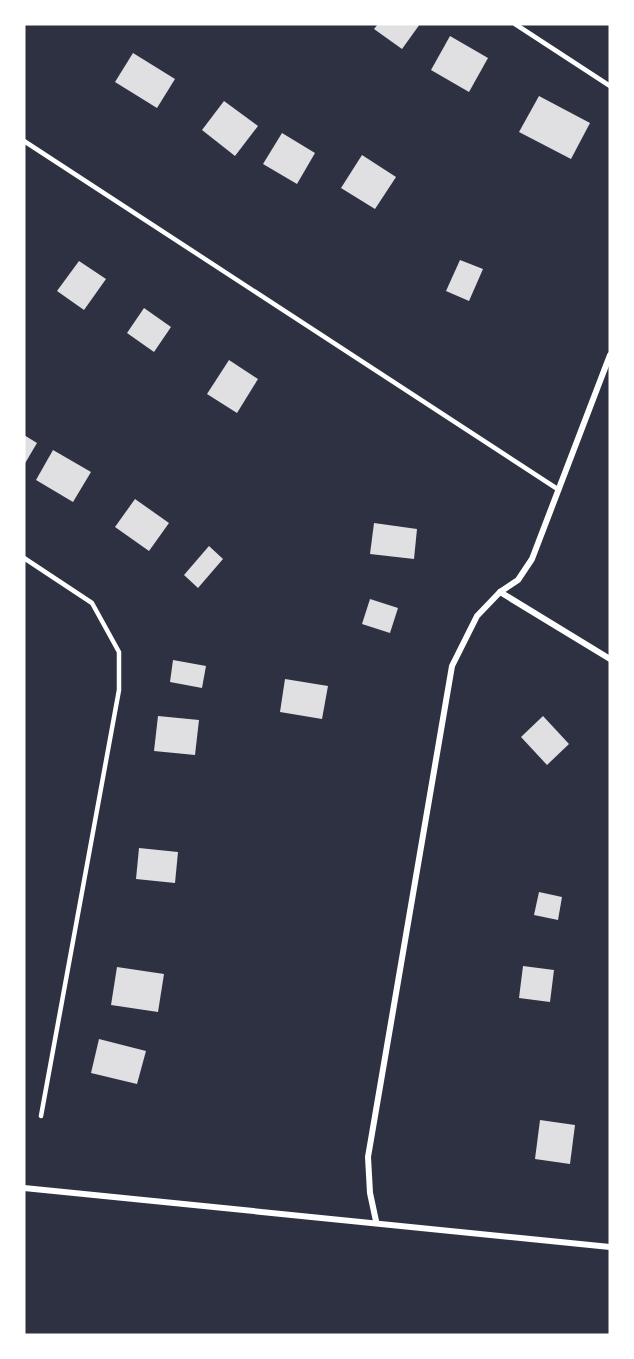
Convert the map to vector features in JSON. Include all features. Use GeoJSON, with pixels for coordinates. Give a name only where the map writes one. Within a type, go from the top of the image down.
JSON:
{"type":"FeatureCollection","features":[{"type":"Feature","properties":{"kind":"street"},"geometry":{"type":"LineString","coordinates":[[376,1221],[370,1193],[368,1157],[452,666],[477,616],[500,592],[518,580],[532,559],[610,355]]}},
{"type":"Feature","properties":{"kind":"street"},"geometry":{"type":"LineString","coordinates":[[500,592],[610,659]]}},
{"type":"Feature","properties":{"kind":"street"},"geometry":{"type":"LineString","coordinates":[[24,1188],[376,1221],[610,1247]]}},
{"type":"Feature","properties":{"kind":"lane"},"geometry":{"type":"LineString","coordinates":[[514,24],[610,86]]}},
{"type":"Feature","properties":{"kind":"lane"},"geometry":{"type":"LineString","coordinates":[[24,141],[559,490]]}},
{"type":"Feature","properties":{"kind":"lane"},"geometry":{"type":"LineString","coordinates":[[24,558],[92,603],[119,652],[119,690],[41,1116]]}},
{"type":"Feature","properties":{"kind":"building"},"geometry":{"type":"Polygon","coordinates":[[[378,24],[420,24],[402,49],[374,29],[378,24]]]}},
{"type":"Feature","properties":{"kind":"building"},"geometry":{"type":"Polygon","coordinates":[[[450,36],[488,58],[469,92],[431,70],[450,36]]]}},
{"type":"Feature","properties":{"kind":"building"},"geometry":{"type":"Polygon","coordinates":[[[133,53],[175,79],[157,108],[115,82],[133,53]]]}},
{"type":"Feature","properties":{"kind":"building"},"geometry":{"type":"Polygon","coordinates":[[[539,96],[590,123],[571,159],[519,132],[539,96]]]}},
{"type":"Feature","properties":{"kind":"building"},"geometry":{"type":"Polygon","coordinates":[[[224,101],[258,126],[235,156],[202,130],[224,101]]]}},
{"type":"Feature","properties":{"kind":"building"},"geometry":{"type":"Polygon","coordinates":[[[282,133],[315,153],[297,184],[263,164],[282,133]]]}},
{"type":"Feature","properties":{"kind":"building"},"geometry":{"type":"Polygon","coordinates":[[[362,155],[396,177],[375,209],[341,188],[362,155]]]}},
{"type":"Feature","properties":{"kind":"building"},"geometry":{"type":"Polygon","coordinates":[[[460,260],[483,269],[469,301],[446,291],[460,260]]]}},
{"type":"Feature","properties":{"kind":"building"},"geometry":{"type":"Polygon","coordinates":[[[79,261],[106,279],[84,310],[57,291],[79,261]]]}},
{"type":"Feature","properties":{"kind":"building"},"geometry":{"type":"Polygon","coordinates":[[[144,308],[171,327],[154,352],[127,333],[144,308]]]}},
{"type":"Feature","properties":{"kind":"building"},"geometry":{"type":"Polygon","coordinates":[[[229,360],[258,379],[237,413],[207,394],[229,360]]]}},
{"type":"Feature","properties":{"kind":"building"},"geometry":{"type":"Polygon","coordinates":[[[24,435],[37,443],[24,465],[24,435]]]}},
{"type":"Feature","properties":{"kind":"building"},"geometry":{"type":"Polygon","coordinates":[[[53,450],[91,472],[73,502],[36,480],[53,450]]]}},
{"type":"Feature","properties":{"kind":"building"},"geometry":{"type":"Polygon","coordinates":[[[135,499],[169,523],[149,551],[115,527],[135,499]]]}},
{"type":"Feature","properties":{"kind":"building"},"geometry":{"type":"Polygon","coordinates":[[[374,523],[417,529],[414,559],[370,554],[374,523]]]}},
{"type":"Feature","properties":{"kind":"building"},"geometry":{"type":"Polygon","coordinates":[[[209,546],[223,559],[198,588],[184,575],[209,546]]]}},
{"type":"Feature","properties":{"kind":"building"},"geometry":{"type":"Polygon","coordinates":[[[370,599],[398,608],[390,633],[362,624],[370,599]]]}},
{"type":"Feature","properties":{"kind":"building"},"geometry":{"type":"Polygon","coordinates":[[[173,660],[206,666],[202,688],[170,682],[173,660]]]}},
{"type":"Feature","properties":{"kind":"building"},"geometry":{"type":"Polygon","coordinates":[[[285,679],[328,686],[322,719],[280,712],[285,679]]]}},
{"type":"Feature","properties":{"kind":"building"},"geometry":{"type":"Polygon","coordinates":[[[158,716],[199,720],[195,755],[154,751],[158,716]]]}},
{"type":"Feature","properties":{"kind":"building"},"geometry":{"type":"Polygon","coordinates":[[[543,716],[569,744],[547,765],[521,737],[543,716]]]}},
{"type":"Feature","properties":{"kind":"building"},"geometry":{"type":"Polygon","coordinates":[[[139,848],[178,852],[175,883],[136,879],[139,848]]]}},
{"type":"Feature","properties":{"kind":"building"},"geometry":{"type":"Polygon","coordinates":[[[539,892],[562,897],[558,920],[534,915],[539,892]]]}},
{"type":"Feature","properties":{"kind":"building"},"geometry":{"type":"Polygon","coordinates":[[[523,966],[554,970],[550,1002],[519,998],[523,966]]]}},
{"type":"Feature","properties":{"kind":"building"},"geometry":{"type":"Polygon","coordinates":[[[117,967],[164,974],[158,1012],[111,1005],[117,967]]]}},
{"type":"Feature","properties":{"kind":"building"},"geometry":{"type":"Polygon","coordinates":[[[99,1039],[146,1051],[137,1084],[91,1073],[99,1039]]]}},
{"type":"Feature","properties":{"kind":"building"},"geometry":{"type":"Polygon","coordinates":[[[540,1120],[575,1125],[570,1164],[535,1159],[540,1120]]]}}]}
